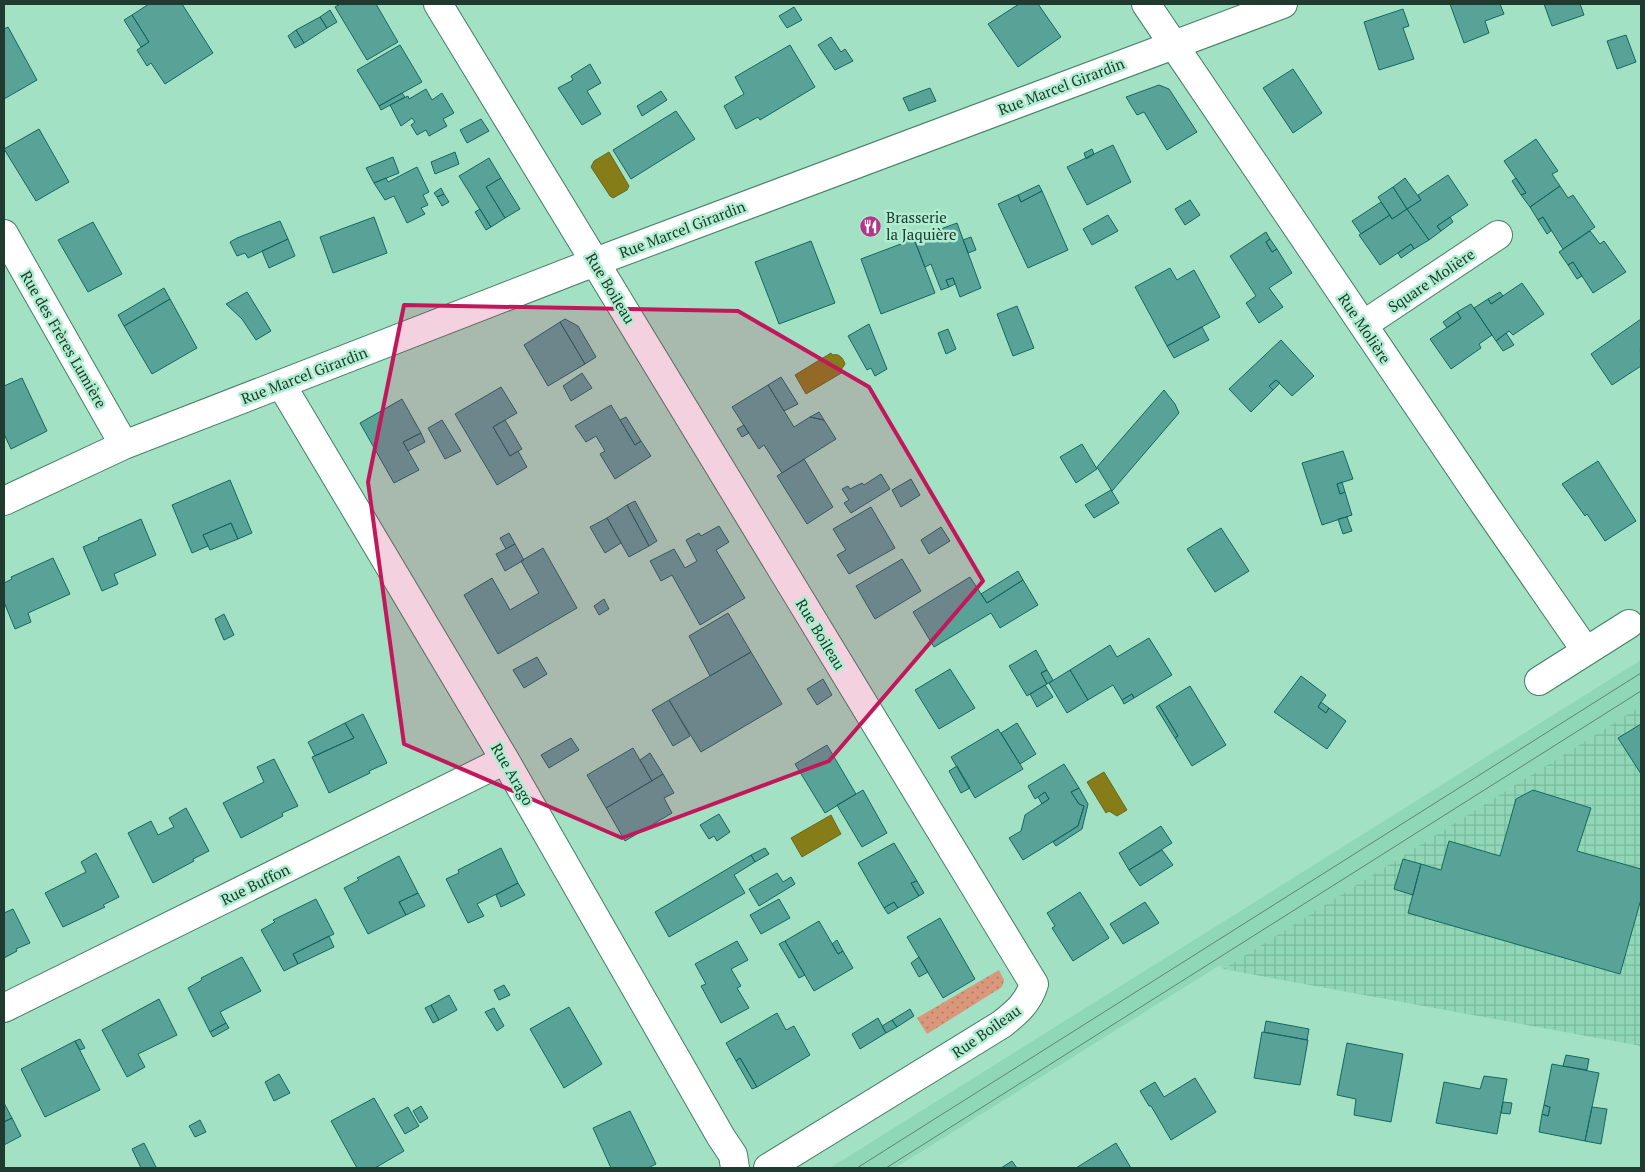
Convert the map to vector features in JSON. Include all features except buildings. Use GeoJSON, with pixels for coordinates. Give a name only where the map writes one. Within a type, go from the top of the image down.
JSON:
{"type":"FeatureCollection","features":[{"type":"Feature","properties":{"kind":"street","name":"Rue Boileau"},"geometry":{"type":"LineString","coordinates":[[438,4],[1034,984],[1031,995],[1022,1007],[1002,1024],[768,1168]]}},
{"type":"Feature","properties":{"kind":"street","name":"Rue Molière"},"geometry":{"type":"LineString","coordinates":[[1146,4],[1586,651]]}},
{"type":"Feature","properties":{"kind":"street","name":"Rue Marcel Girardin"},"geometry":{"type":"LineString","coordinates":[[4,501],[124,445],[595,262],[1283,4]]}},
{"type":"Feature","properties":{"kind":"street","name":"Rue des Frères Lumière"},"geometry":{"type":"LineString","coordinates":[[4,234],[124,445]]}},
{"type":"Feature","properties":{"kind":"street","name":"Square Molière"},"geometry":{"type":"LineString","coordinates":[[1363,325],[1498,235]]}},
{"type":"Feature","properties":{"kind":"street","name":"Rue Arago"},"geometry":{"type":"LineString","coordinates":[[281,384],[506,760],[711,1120],[733,1155],[735,1168]]}},
{"type":"Feature","properties":{"kind":"street"},"geometry":{"type":"LineString","coordinates":[[1539,681],[1629,624]]}},
{"type":"Feature","properties":{"kind":"street","name":"Rue Buffon"},"geometry":{"type":"LineString","coordinates":[[4,1008],[506,760]]}},
{"type":"Feature","properties":{"kind":"highlighted area"},"geometry":{"type":"Polygon","coordinates":[[[404,305],[738,311],[869,387],[983,581],[829,761],[622,838],[404,744],[368,482],[404,305]]]}},
{"type":"Feature","properties":{"kind":"shaded area"},"geometry":{"type":"Polygon","coordinates":[[[609,152],[629,186],[627,190],[613,198],[591,167],[594,161],[609,152]]]}},
{"type":"Feature","properties":{"kind":"shaded area"},"geometry":{"type":"Polygon","coordinates":[[[831,353],[832,355],[839,355],[843,360],[845,364],[841,370],[843,372],[806,394],[795,375],[831,353]]]}},
{"type":"Feature","properties":{"kind":"shaded area"},"geometry":{"type":"Polygon","coordinates":[[[1641,660],[1641,706],[1223,969],[1220,965],[895,1168],[830,1168],[1641,660]]]}},
{"type":"Feature","properties":{"kind":"shaded area"},"geometry":{"type":"Polygon","coordinates":[[[1641,706],[1641,1046],[1223,969],[1641,706]]]}},
{"type":"Feature","properties":{"kind":"shaded area"},"geometry":{"type":"Polygon","coordinates":[[[1104,772],[1127,810],[1117,816],[1109,811],[1106,813],[1087,782],[1104,772]]]}},
{"type":"Feature","properties":{"kind":"shaded area"},"geometry":{"type":"Polygon","coordinates":[[[831,815],[841,834],[802,857],[791,838],[831,815]]]}},
{"type":"Feature","properties":{"kind":"shaded area"},"geometry":{"type":"Polygon","coordinates":[[[999,970],[1004,980],[1002,987],[927,1034],[917,1018],[999,970]]]}},
{"type":"Feature","properties":{"kind":"tram line"},"geometry":{"type":"LineString","coordinates":[[857,1168],[1641,673]]}},
{"type":"Feature","properties":{"kind":"tram line"},"geometry":{"type":"LineString","coordinates":[[886,1168],[1641,691]]}},
{"type":"Feature","properties":{"kind":"place","name":"Brasserie la Jaquière"},"geometry":{"type":"Point","coordinates":[870,226]}}]}
